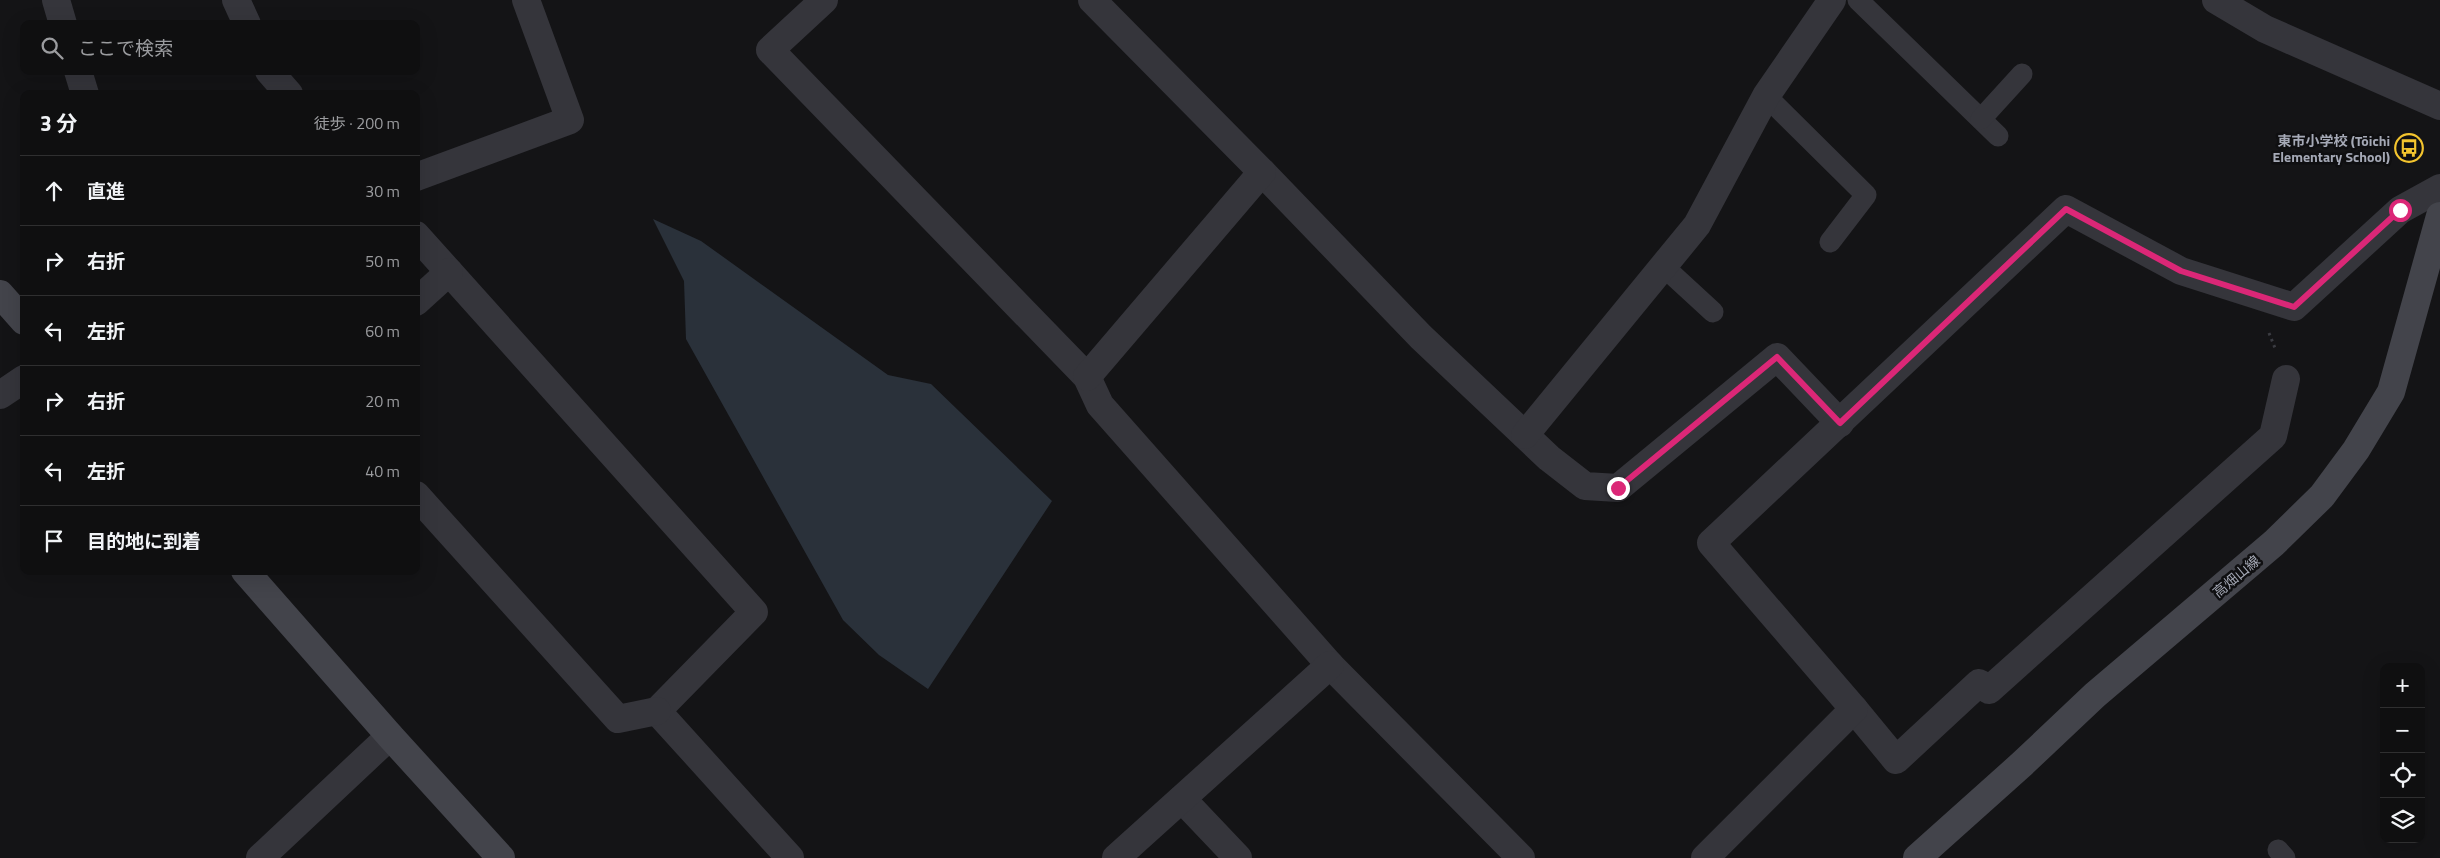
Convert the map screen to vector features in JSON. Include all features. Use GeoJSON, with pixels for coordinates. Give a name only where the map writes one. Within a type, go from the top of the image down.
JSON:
{"type":"FeatureCollection","features":[{"type":"Feature","properties":{"kind":"main road","name":"高畑山線"},"geometry":{"type":"LineString","coordinates":[[1917,858],[2022,764],[2095,695],[2274,544],[2322,496],[2356,450],[2391,392],[2440,216]]}},
{"type":"Feature","properties":{"kind":"main road"},"geometry":{"type":"LineString","coordinates":[[0,294],[20,316]]}},
{"type":"Feature","properties":{"kind":"main road"},"geometry":{"type":"LineString","coordinates":[[249,575],[390,736],[501,858]]}},
{"type":"Feature","properties":{"kind":"street"},"geometry":{"type":"LineString","coordinates":[[56,0],[63,20]]}},
{"type":"Feature","properties":{"kind":"street"},"geometry":{"type":"LineString","coordinates":[[236,0],[245,20]]}},
{"type":"Feature","properties":{"kind":"street"},"geometry":{"type":"LineString","coordinates":[[420,175],[570,120],[526,0]]}},
{"type":"Feature","properties":{"kind":"street"},"geometry":{"type":"LineString","coordinates":[[824,0],[770,50],[1087,377],[1100,405],[1330,666],[1521,858]]}},
{"type":"Feature","properties":{"kind":"street"},"geometry":{"type":"LineString","coordinates":[[1092,0],[1421,337],[1549,458],[1586,486],[1618,488],[1777,357],[1840,423]]}},
{"type":"Feature","properties":{"kind":"street"},"geometry":{"type":"LineString","coordinates":[[1525,435],[1697,225],[1766,96],[1832,0]]}},
{"type":"Feature","properties":{"kind":"street"},"geometry":{"type":"LineString","coordinates":[[2216,0],[2265,29],[2440,106]]}},
{"type":"Feature","properties":{"kind":"street"},"geometry":{"type":"LineString","coordinates":[[79,75],[84,90]]}},
{"type":"Feature","properties":{"kind":"street"},"geometry":{"type":"LineString","coordinates":[[272,75],[286,90]]}},
{"type":"Feature","properties":{"kind":"street"},"geometry":{"type":"LineString","coordinates":[[1087,377],[1262,172]]}},
{"type":"Feature","properties":{"kind":"street"},"geometry":{"type":"LineString","coordinates":[[2286,380],[2273,436],[1989,690],[1980,683],[1896,760],[1711,543],[2066,209],[2181,271],[2294,307],[2400,210],[2440,188]]}},
{"type":"Feature","properties":{"kind":"street"},"geometry":{"type":"LineString","coordinates":[[420,239],[754,612],[657,711],[618,719],[420,499]]}},
{"type":"Feature","properties":{"kind":"street"},"geometry":{"type":"LineString","coordinates":[[420,298],[449,272]]}},
{"type":"Feature","properties":{"kind":"street"},"geometry":{"type":"LineString","coordinates":[[0,395],[20,382]]}},
{"type":"Feature","properties":{"kind":"street"},"geometry":{"type":"LineString","coordinates":[[1116,858],[1330,666]]}},
{"type":"Feature","properties":{"kind":"street"},"geometry":{"type":"LineString","coordinates":[[1705,858],[1854,709]]}},
{"type":"Feature","properties":{"kind":"street"},"geometry":{"type":"LineString","coordinates":[[657,711],[790,858]]}},
{"type":"Feature","properties":{"kind":"street"},"geometry":{"type":"LineString","coordinates":[[260,858],[390,736]]}},
{"type":"Feature","properties":{"kind":"street"},"geometry":{"type":"LineString","coordinates":[[1182,799],[1238,858]]}},
{"type":"Feature","properties":{"kind":"lane"},"geometry":{"type":"LineString","coordinates":[[1858,0],[1998,136]]}},
{"type":"Feature","properties":{"kind":"lane"},"geometry":{"type":"LineString","coordinates":[[1981,119],[2022,74]]}},
{"type":"Feature","properties":{"kind":"lane"},"geometry":{"type":"LineString","coordinates":[[1766,96],[1866,196],[1830,242]]}},
{"type":"Feature","properties":{"kind":"lane"},"geometry":{"type":"LineString","coordinates":[[1663,266],[1713,312]]}},
{"type":"Feature","properties":{"kind":"shaded area"},"geometry":{"type":"Polygon","coordinates":[[[653,219],[701,241],[888,375],[931,384],[1052,501],[928,689],[879,655],[843,620],[686,339],[684,281],[653,219]]]}},
{"type":"Feature","properties":{"kind":"place","name":"東市小学校 (Tōichi Elementary School)"},"geometry":{"type":"Point","coordinates":[2409,148]}},
{"type":"Feature","properties":{"kind":"route"},"geometry":{"type":"LineString","coordinates":[[1618,488],[1777,357],[1840,423],[2066,209],[2181,271],[2294,307],[2400,210]]}}]}
